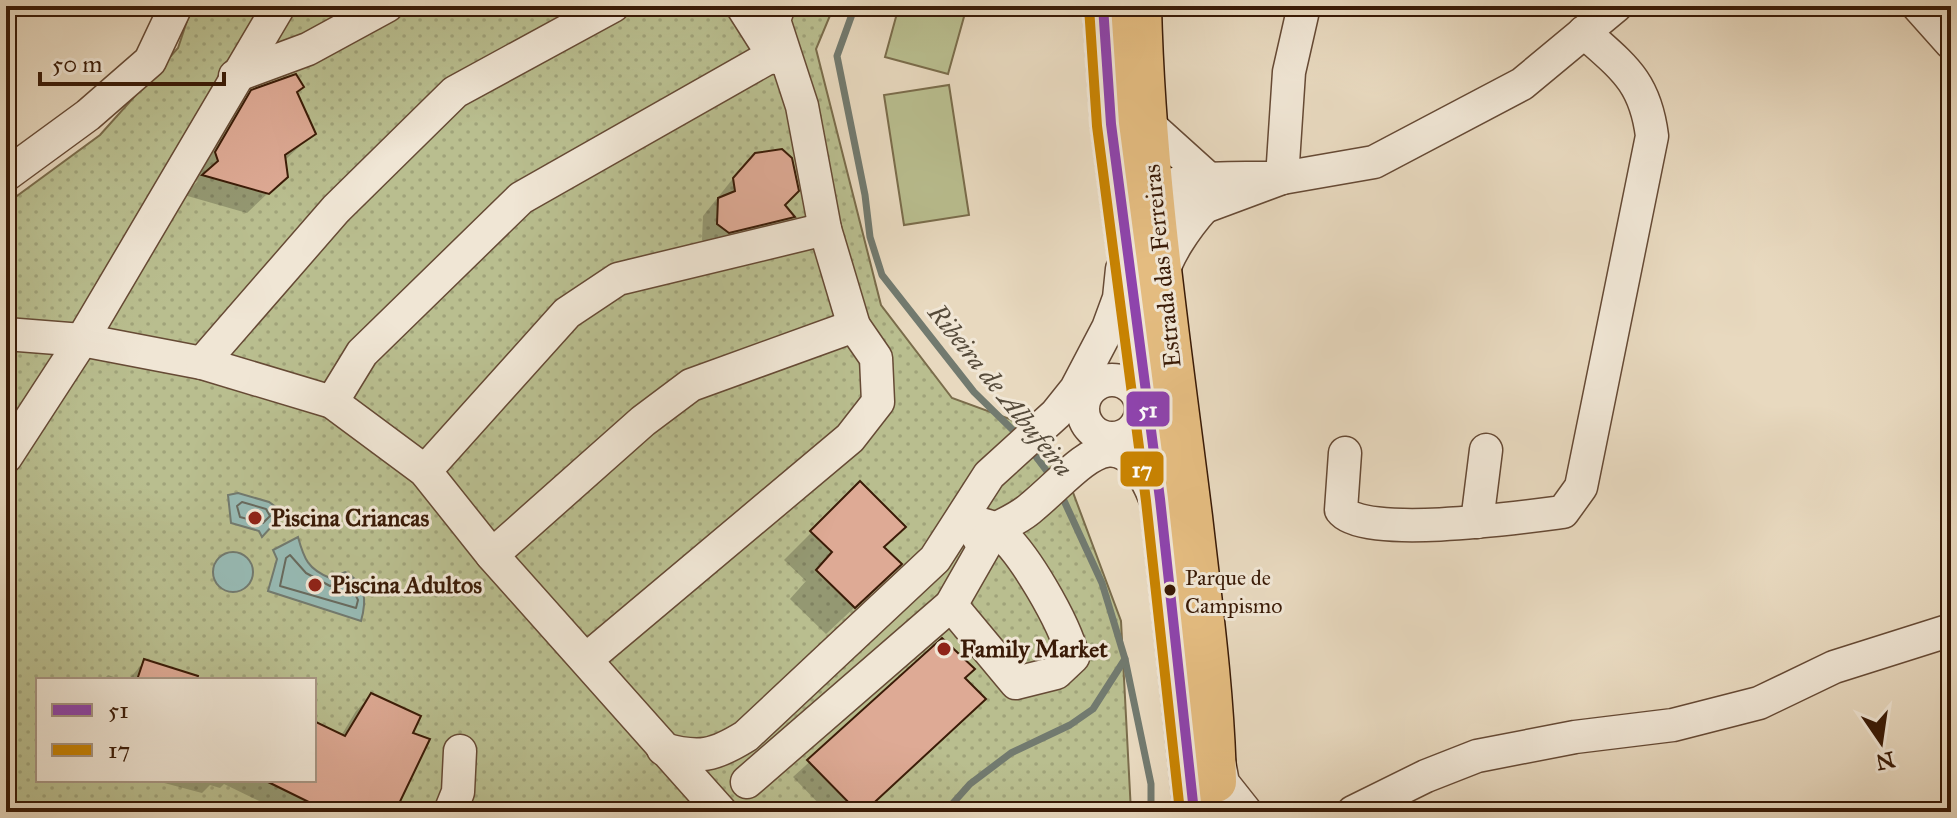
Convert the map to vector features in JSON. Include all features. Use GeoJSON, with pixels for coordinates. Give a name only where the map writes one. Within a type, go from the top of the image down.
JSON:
{"type":"FeatureCollection","features":[{"type":"Feature","properties":{"kind":"main road","name":"Estrada das Ferreiras"},"geometry":{"type":"LineString","coordinates":[[1103,6],[1104,54],[1125,240],[1131,413],[1163,522],[1199,801]]}},
{"type":"Feature","properties":{"kind":"main road","name":"Estrada das Ferreiras"},"geometry":{"type":"LineString","coordinates":[[1141,6],[1152,194],[1215,729],[1199,801]]}},
{"type":"Feature","properties":{"kind":"street"},"geometry":{"type":"LineString","coordinates":[[6,175],[88,115],[150,61],[176,6]]}},
{"type":"Feature","properties":{"kind":"street"},"geometry":{"type":"LineString","coordinates":[[6,457],[16,425],[82,340],[279,6]]}},
{"type":"Feature","properties":{"kind":"street"},"geometry":{"type":"LineString","coordinates":[[235,76],[308,49],[387,6]]}},
{"type":"Feature","properties":{"kind":"street"},"geometry":{"type":"LineString","coordinates":[[202,363],[336,209],[455,92],[613,6]]}},
{"type":"Feature","properties":{"kind":"street"},"geometry":{"type":"LineString","coordinates":[[742,6],[802,106]]}},
{"type":"Feature","properties":{"kind":"street"},"geometry":{"type":"LineString","coordinates":[[1113,6],[1121,54],[1129,150],[1135,172],[1152,194]]}},
{"type":"Feature","properties":{"kind":"street"},"geometry":{"type":"LineString","coordinates":[[1282,178],[1287,84],[1304,6]]}},
{"type":"Feature","properties":{"kind":"street"},"geometry":{"type":"LineString","coordinates":[[663,749],[691,757],[722,751],[746,736],[935,559],[989,475],[1027,441],[1076,389],[1093,359],[1119,298],[1125,240],[1134,208],[1143,197],[1164,185],[1207,194],[1374,162],[1522,84],[1616,6]]}},
{"type":"Feature","properties":{"kind":"street"},"geometry":{"type":"LineString","coordinates":[[1918,6],[1951,43]]}},
{"type":"Feature","properties":{"kind":"street"},"geometry":{"type":"LineString","coordinates":[[773,55],[777,13]]}},
{"type":"Feature","properties":{"kind":"street"},"geometry":{"type":"LineString","coordinates":[[588,658],[850,438],[878,402],[876,358],[854,326],[825,229],[802,106],[777,13]]}},
{"type":"Feature","properties":{"kind":"street"},"geometry":{"type":"LineString","coordinates":[[1345,453],[1341,510],[1347,517],[1383,524],[1477,522],[1563,512],[1581,487],[1652,136],[1648,109],[1631,74],[1584,32]]}},
{"type":"Feature","properties":{"kind":"street"},"geometry":{"type":"LineString","coordinates":[[332,402],[362,353],[521,198],[773,55]]}},
{"type":"Feature","properties":{"kind":"street"},"geometry":{"type":"LineString","coordinates":[[1148,124],[1207,194]]}},
{"type":"Feature","properties":{"kind":"street"},"geometry":{"type":"LineString","coordinates":[[1163,522],[1148,480],[1137,465],[1119,451],[1131,413],[1160,364],[1154,316],[1162,272],[1207,194]]}},
{"type":"Feature","properties":{"kind":"street"},"geometry":{"type":"LineString","coordinates":[[425,471],[567,313],[618,279],[825,229]]}},
{"type":"Feature","properties":{"kind":"street"},"geometry":{"type":"LineString","coordinates":[[492,555],[643,421],[691,385],[854,326]]}},
{"type":"Feature","properties":{"kind":"street"},"geometry":{"type":"LineString","coordinates":[[6,334],[82,340],[202,363],[332,402],[425,471],[492,555],[588,658],[663,749],[721,812]]}},
{"type":"Feature","properties":{"kind":"street"},"geometry":{"type":"LineString","coordinates":[[1093,359],[1083,404],[1090,428],[1131,413]]}},
{"type":"Feature","properties":{"kind":"street"},"geometry":{"type":"LineString","coordinates":[[1083,404],[1094,386],[1111,379],[1131,413],[1171,432],[1191,587],[1204,622]]}},
{"type":"Feature","properties":{"kind":"street"},"geometry":{"type":"LineString","coordinates":[[935,559],[1033,507],[1131,413]]}},
{"type":"Feature","properties":{"kind":"street"},"geometry":{"type":"LineString","coordinates":[[1182,434],[1207,517],[1221,645],[1215,729],[1223,783],[1246,812]]}},
{"type":"Feature","properties":{"kind":"street"},"geometry":{"type":"LineString","coordinates":[[1477,522],[1486,450]]}},
{"type":"Feature","properties":{"kind":"street"},"geometry":{"type":"LineString","coordinates":[[951,605],[1016,683],[1056,673],[1073,657],[1055,610],[1019,556],[995,528],[960,519]]}},
{"type":"Feature","properties":{"kind":"street"},"geometry":{"type":"LineString","coordinates":[[731,812],[747,782],[951,605],[995,528]]}},
{"type":"Feature","properties":{"kind":"street"},"geometry":{"type":"LineString","coordinates":[[1352,810],[1477,756],[1575,737],[1673,725],[1759,703],[1834,667],[1951,630]]}},
{"type":"Feature","properties":{"kind":"street"},"geometry":{"type":"LineString","coordinates":[[450,812],[458,792],[460,751]]}},
{"type":"Feature","properties":{"kind":"street"},"geometry":{"type":"LineString","coordinates":[[722,751],[747,782]]}},
{"type":"Feature","properties":{"kind":"green space"},"geometry":{"type":"Polygon","coordinates":[[[192,6],[834,6],[816,49],[881,305],[952,398],[1018,422],[1065,471],[1121,621],[1131,812],[6,812],[6,204],[100,135],[178,48],[192,6]]]}},
{"type":"Feature","properties":{"kind":"green space"},"geometry":{"type":"Polygon","coordinates":[[[899,6],[967,6],[948,74],[885,57],[899,6]]]}},
{"type":"Feature","properties":{"kind":"green space"},"geometry":{"type":"Polygon","coordinates":[[[949,85],[969,215],[904,225],[884,95],[949,85]]]}},
{"type":"Feature","properties":{"kind":"water","name":"Piscina Criancas"},"geometry":{"type":"Polygon","coordinates":[[[238,493],[269,502],[284,513],[262,537],[259,531],[231,523],[228,495],[238,493]]]}},
{"type":"Feature","properties":{"kind":"water","name":"Piscina Adultos"},"geometry":{"type":"Polygon","coordinates":[[[298,537],[305,557],[317,571],[330,578],[345,572],[357,581],[364,599],[361,621],[268,591],[277,559],[273,550],[298,537]]]}},
{"type":"Feature","properties":{"kind":"water"},"geometry":{"type":"Polygon","coordinates":[[[233,552],[247,558],[253,572],[247,586],[233,592],[219,586],[213,572],[219,558],[233,552]]]}},
{"type":"Feature","properties":{"kind":"building"},"geometry":{"type":"Polygon","coordinates":[[[296,74],[304,87],[297,92],[316,134],[285,155],[288,177],[269,194],[202,175],[218,161],[215,152],[251,90],[296,74]]]}},
{"type":"Feature","properties":{"kind":"building"},"geometry":{"type":"Polygon","coordinates":[[[782,149],[792,158],[799,191],[785,205],[795,217],[729,233],[717,224],[718,198],[735,191],[733,178],[755,153],[782,149]]]}},
{"type":"Feature","properties":{"kind":"building"},"geometry":{"type":"Polygon","coordinates":[[[860,481],[906,527],[884,547],[902,564],[855,608],[816,570],[832,552],[810,531],[860,481]]]}},
{"type":"Feature","properties":{"kind":"building"},"geometry":{"type":"Polygon","coordinates":[[[942,638],[975,669],[965,678],[986,699],[864,812],[858,812],[807,760],[942,638]]]}},
{"type":"Feature","properties":{"kind":"building"},"geometry":{"type":"Polygon","coordinates":[[[144,659],[198,676],[198,678],[138,678],[144,659]]]}},
{"type":"Feature","properties":{"kind":"building"},"geometry":{"type":"Polygon","coordinates":[[[371,693],[421,716],[413,733],[430,739],[395,812],[329,812],[268,782],[316,782],[316,722],[345,736],[371,693]]]}},
{"type":"Feature","properties":{"kind":"waterway","name":"Ribeira de Albufeira"},"geometry":{"type":"LineString","coordinates":[[855,6],[837,56],[865,195],[870,237],[882,275],[974,392],[1020,437]]}},
{"type":"Feature","properties":{"kind":"waterway","name":"Ribeira de Albufeira"},"geometry":{"type":"LineString","coordinates":[[1031,450],[1052,478]]}},
{"type":"Feature","properties":{"kind":"waterway","name":"Ribeira de Albufeira"},"geometry":{"type":"LineString","coordinates":[[945,812],[970,784],[1011,753],[1070,725],[1093,709],[1125,659],[1102,583],[1060,492]]}},
{"type":"Feature","properties":{"kind":"waterway"},"geometry":{"type":"LineString","coordinates":[[1125,659],[1151,784],[1151,812]]}},
{"type":"Feature","properties":{"kind":"transit line","name":"51"},"geometry":{"type":"LineString","coordinates":[[1103,6],[1111,124],[1160,499],[1194,812]]}},
{"type":"Feature","properties":{"kind":"transit line","name":"17"},"geometry":{"type":"LineString","coordinates":[[1089,7],[1097,126],[1146,501],[1180,812]]}},
{"type":"Feature","properties":{"kind":"place","name":"Piscina Criancas"},"geometry":{"type":"Point","coordinates":[255,518]}},
{"type":"Feature","properties":{"kind":"place","name":"Piscina Adultos"},"geometry":{"type":"Point","coordinates":[315,585]}},
{"type":"Feature","properties":{"kind":"place","name":"Parque de Campismo"},"geometry":{"type":"Point","coordinates":[1170,590]}},
{"type":"Feature","properties":{"kind":"place","name":"Family Market"},"geometry":{"type":"Point","coordinates":[944,649]}}]}
